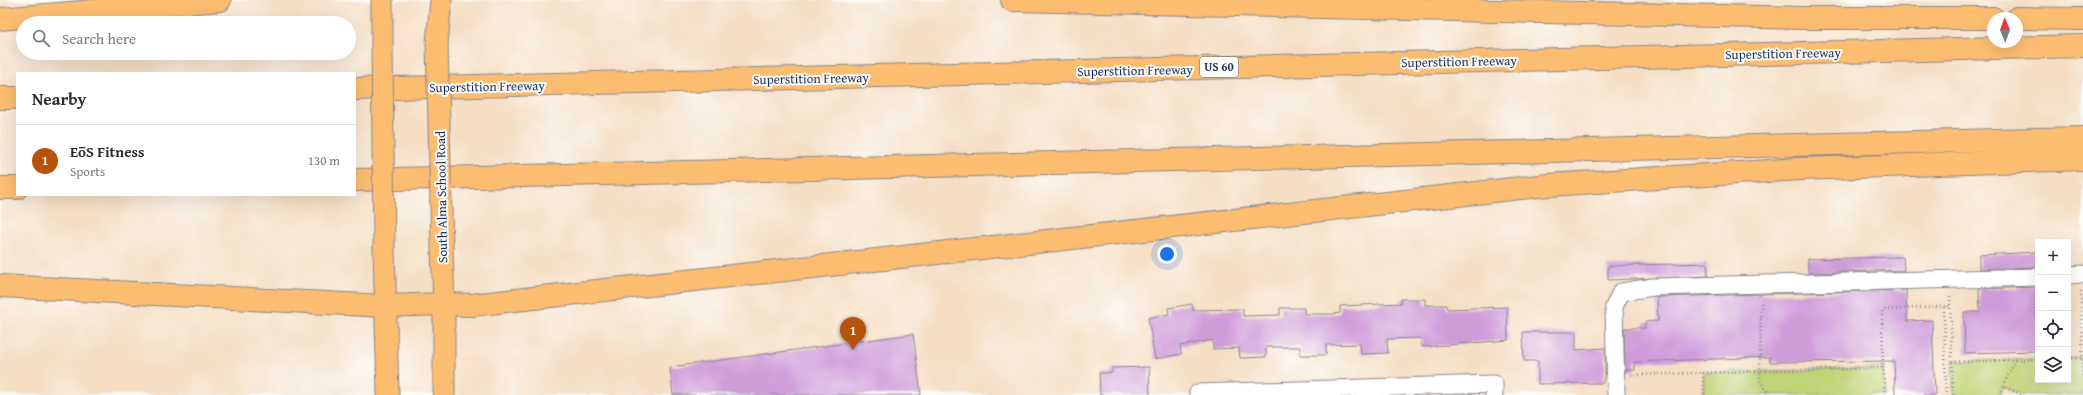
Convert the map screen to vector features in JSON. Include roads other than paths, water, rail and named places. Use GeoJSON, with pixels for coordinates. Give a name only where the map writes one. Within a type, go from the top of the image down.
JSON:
{"type":"FeatureCollection","features":[{"type":"Feature","properties":{"kind":"highway"},"geometry":{"type":"LineString","coordinates":[[35,16],[220,0]]}},
{"type":"Feature","properties":{"kind":"highway"},"geometry":{"type":"LineString","coordinates":[[1012,0],[1802,18],[1987,18]]}},
{"type":"Feature","properties":{"kind":"highway"},"geometry":{"type":"LineString","coordinates":[[0,19],[16,18]]}},
{"type":"Feature","properties":{"kind":"highway"},"geometry":{"type":"LineString","coordinates":[[2023,18],[2083,19]]}},
{"type":"Feature","properties":{"kind":"highway","name":"Superstition Freeway"},"geometry":{"type":"LineString","coordinates":[[356,89],[2083,46]]}},
{"type":"Feature","properties":{"kind":"highway"},"geometry":{"type":"LineString","coordinates":[[0,98],[16,98]]}},
{"type":"Feature","properties":{"kind":"highway"},"geometry":{"type":"LineString","coordinates":[[356,180],[2083,138]]}},
{"type":"Feature","properties":{"kind":"highway"},"geometry":{"type":"LineString","coordinates":[[0,286],[385,306],[479,304],[1548,185],[1800,169],[2083,160]]}},
{"type":"Feature","properties":{"kind":"highway"},"geometry":{"type":"LineString","coordinates":[[0,188],[16,188]]}},
{"type":"Feature","properties":{"kind":"main road"},"geometry":{"type":"LineString","coordinates":[[382,0],[384,249],[388,395]]}},
{"type":"Feature","properties":{"kind":"main road","name":"South Alma School Road"},"geometry":{"type":"LineString","coordinates":[[441,0],[437,43],[444,304],[444,395]]}},
{"type":"Feature","properties":{"kind":"street"},"geometry":{"type":"LineString","coordinates":[[1616,395],[1614,306],[1621,292],[1653,286],[2035,277]]}},
{"type":"Feature","properties":{"kind":"street"},"geometry":{"type":"LineString","coordinates":[[1198,394],[1494,390]]}},
{"type":"Feature","properties":{"kind":"place","name":"EōS Fitness"},"geometry":{"type":"Point","coordinates":[853,350]}}]}
